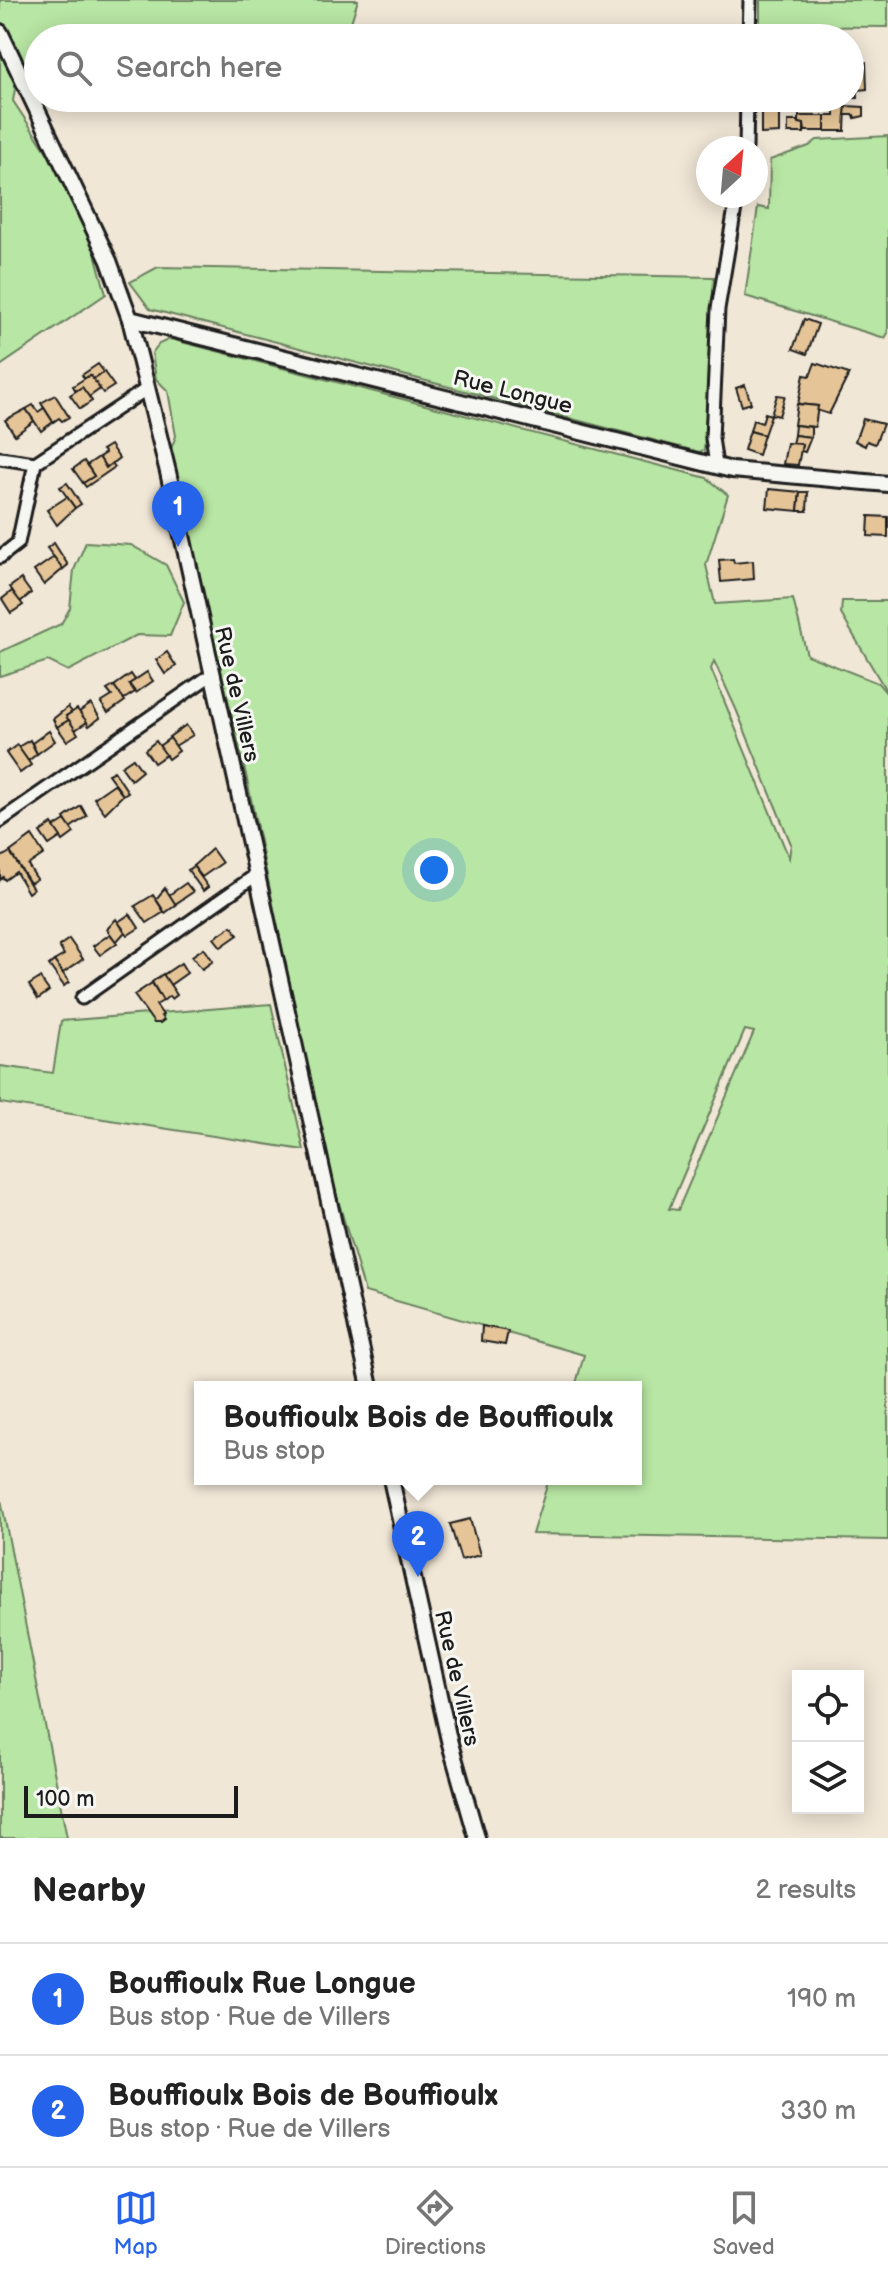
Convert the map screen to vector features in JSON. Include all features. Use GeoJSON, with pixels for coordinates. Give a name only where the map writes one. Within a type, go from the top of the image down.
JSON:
{"type":"FeatureCollection","features":[{"type":"Feature","properties":{"kind":"street"},"geometry":{"type":"LineString","coordinates":[[749,24],[750,0]]}},
{"type":"Feature","properties":{"kind":"street","name":"Rue de Villers"},"geometry":{"type":"LineString","coordinates":[[0,32],[24,82]]}},
{"type":"Feature","properties":{"kind":"street","name":"Rue de Villers"},"geometry":{"type":"LineString","coordinates":[[38,112],[109,261],[130,319],[148,388],[369,1381]]}},
{"type":"Feature","properties":{"kind":"street"},"geometry":{"type":"LineString","coordinates":[[746,136],[747,112]]}},
{"type":"Feature","properties":{"kind":"street"},"geometry":{"type":"LineString","coordinates":[[716,465],[712,438],[718,309],[735,208]]}},
{"type":"Feature","properties":{"kind":"street","name":"Rue Longue"},"geometry":{"type":"LineString","coordinates":[[130,319],[732,470],[888,484]]}},
{"type":"Feature","properties":{"kind":"street"},"geometry":{"type":"LineString","coordinates":[[0,458],[35,463],[148,388]]}},
{"type":"Feature","properties":{"kind":"street"},"geometry":{"type":"LineString","coordinates":[[0,557],[18,543],[35,463]]}},
{"type":"Feature","properties":{"kind":"street"},"geometry":{"type":"LineString","coordinates":[[0,821],[211,675]]}},
{"type":"Feature","properties":{"kind":"street"},"geometry":{"type":"LineString","coordinates":[[82,998],[256,875]]}},
{"type":"Feature","properties":{"kind":"street","name":"Rue de Villers"},"geometry":{"type":"LineString","coordinates":[[392,1485],[449,1740],[477,1838]]}},
{"type":"Feature","properties":{"kind":"green space"},"geometry":{"type":"Polygon","coordinates":[[[0,0],[358,0],[350,24],[24,24],[24,61],[19,65],[13,101],[82,205],[106,294],[0,366],[0,0]]]}},
{"type":"Feature","properties":{"kind":"green space"},"geometry":{"type":"Polygon","coordinates":[[[760,0],[888,0],[888,27],[864,27],[864,24],[760,24],[760,0]]]}},
{"type":"Feature","properties":{"kind":"green space"},"geometry":{"type":"Polygon","coordinates":[[[888,136],[888,333],[885,338],[745,296],[758,208],[769,209],[770,160],[817,140],[888,136]]]}},
{"type":"Feature","properties":{"kind":"green space"},"geometry":{"type":"Polygon","coordinates":[[[158,267],[714,277],[704,450],[699,452],[150,309],[130,282],[158,267]]]}},
{"type":"Feature","properties":{"kind":"green space"},"geometry":{"type":"Polygon","coordinates":[[[170,339],[707,478],[728,495],[706,565],[715,604],[793,599],[807,655],[878,683],[888,695],[888,1540],[532,1534],[547,1485],[642,1485],[642,1381],[577,1381],[584,1355],[365,1292],[327,1162],[246,775],[169,454],[176,436],[168,391],[156,379],[152,353],[159,344],[170,339]],[[714,661],[711,669],[789,858],[791,844],[714,661]],[[745,1030],[669,1209],[678,1210],[754,1032],[745,1030]]]}},
{"type":"Feature","properties":{"kind":"green space"},"geometry":{"type":"Polygon","coordinates":[[[86,542],[131,545],[166,565],[184,602],[170,636],[137,635],[68,671],[48,661],[0,676],[0,652],[61,624],[70,608],[74,570],[86,542]]]}},
{"type":"Feature","properties":{"kind":"green space"},"geometry":{"type":"Polygon","coordinates":[[[842,601],[888,601],[888,694],[841,614],[842,601]]]}},
{"type":"Feature","properties":{"kind":"green space"},"geometry":{"type":"Polygon","coordinates":[[[271,1004],[304,1150],[0,1103],[0,1066],[53,1073],[61,1021],[271,1004]]]}},
{"type":"Feature","properties":{"kind":"green space"},"geometry":{"type":"Polygon","coordinates":[[[0,1494],[67,1838],[0,1838],[0,1494]]]}},
{"type":"Feature","properties":{"kind":"building"},"geometry":{"type":"Polygon","coordinates":[[[864,62],[867,89],[864,89],[864,62]]]}},
{"type":"Feature","properties":{"kind":"building"},"geometry":{"type":"Polygon","coordinates":[[[761,112],[779,112],[779,133],[761,134],[761,112]]]}},
{"type":"Feature","properties":{"kind":"building"},"geometry":{"type":"Polygon","coordinates":[[[835,112],[846,112],[845,131],[825,131],[825,116],[835,116],[835,112]]]}},
{"type":"Feature","properties":{"kind":"building"},"geometry":{"type":"Polygon","coordinates":[[[845,112],[864,112],[864,116],[855,118],[854,115],[845,115],[845,112]]]}},
{"type":"Feature","properties":{"kind":"building"},"geometry":{"type":"Polygon","coordinates":[[[799,116],[825,116],[825,131],[805,131],[804,124],[799,123],[799,116]]]}},
{"type":"Feature","properties":{"kind":"building"},"geometry":{"type":"Polygon","coordinates":[[[788,121],[804,124],[804,133],[788,133],[788,121]]]}},
{"type":"Feature","properties":{"kind":"building"},"geometry":{"type":"Polygon","coordinates":[[[804,319],[818,324],[807,354],[793,349],[804,319]]]}},
{"type":"Feature","properties":{"kind":"building"},"geometry":{"type":"Polygon","coordinates":[[[815,363],[849,374],[829,414],[816,410],[818,406],[798,404],[804,375],[810,376],[815,363]]]}},
{"type":"Feature","properties":{"kind":"building"},"geometry":{"type":"Polygon","coordinates":[[[98,364],[104,372],[93,379],[90,375],[85,379],[82,375],[98,364]]]}},
{"type":"Feature","properties":{"kind":"building"},"geometry":{"type":"Polygon","coordinates":[[[104,372],[114,386],[103,393],[93,379],[104,372]]]}},
{"type":"Feature","properties":{"kind":"building"},"geometry":{"type":"Polygon","coordinates":[[[90,375],[100,389],[89,397],[82,387],[76,391],[73,386],[90,375]]]}},
{"type":"Feature","properties":{"kind":"building"},"geometry":{"type":"Polygon","coordinates":[[[745,385],[751,403],[742,406],[736,388],[745,385]]]}},
{"type":"Feature","properties":{"kind":"building"},"geometry":{"type":"Polygon","coordinates":[[[82,387],[92,401],[80,409],[70,395],[82,387]]]}},
{"type":"Feature","properties":{"kind":"building"},"geometry":{"type":"Polygon","coordinates":[[[55,395],[69,417],[53,422],[41,403],[55,395]]]}},
{"type":"Feature","properties":{"kind":"building"},"geometry":{"type":"Polygon","coordinates":[[[777,395],[785,396],[779,416],[771,414],[777,395]]]}},
{"type":"Feature","properties":{"kind":"building"},"geometry":{"type":"Polygon","coordinates":[[[797,404],[818,406],[815,427],[794,425],[797,404]]]}},
{"type":"Feature","properties":{"kind":"building"},"geometry":{"type":"Polygon","coordinates":[[[33,405],[38,412],[44,408],[53,422],[41,431],[26,409],[33,405]]]}},
{"type":"Feature","properties":{"kind":"building"},"geometry":{"type":"Polygon","coordinates":[[[26,409],[34,421],[15,435],[5,420],[26,409]]]}},
{"type":"Feature","properties":{"kind":"building"},"geometry":{"type":"Polygon","coordinates":[[[765,413],[771,415],[764,435],[750,431],[753,420],[762,423],[765,413]]]}},
{"type":"Feature","properties":{"kind":"building"},"geometry":{"type":"Polygon","coordinates":[[[863,419],[883,424],[875,444],[867,441],[865,446],[855,441],[863,419]]]}},
{"type":"Feature","properties":{"kind":"building"},"geometry":{"type":"Polygon","coordinates":[[[795,425],[811,427],[811,437],[794,435],[795,425]]]}},
{"type":"Feature","properties":{"kind":"building"},"geometry":{"type":"Polygon","coordinates":[[[750,431],[764,435],[758,455],[744,450],[750,431]]]}},
{"type":"Feature","properties":{"kind":"building"},"geometry":{"type":"Polygon","coordinates":[[[794,435],[811,437],[805,452],[801,451],[802,444],[792,444],[794,435]]]}},
{"type":"Feature","properties":{"kind":"building"},"geometry":{"type":"Polygon","coordinates":[[[787,443],[802,444],[798,465],[783,464],[787,443]]]}},
{"type":"Feature","properties":{"kind":"building"},"geometry":{"type":"Polygon","coordinates":[[[110,445],[119,458],[106,468],[99,457],[105,453],[102,450],[110,445]]]}},
{"type":"Feature","properties":{"kind":"building"},"geometry":{"type":"Polygon","coordinates":[[[99,457],[106,468],[112,463],[115,467],[86,487],[83,483],[94,476],[87,465],[99,457]]]}},
{"type":"Feature","properties":{"kind":"building"},"geometry":{"type":"Polygon","coordinates":[[[84,461],[94,476],[83,483],[73,469],[84,461]]]}},
{"type":"Feature","properties":{"kind":"building"},"geometry":{"type":"Polygon","coordinates":[[[67,483],[81,504],[75,508],[60,487],[67,483]]]}},
{"type":"Feature","properties":{"kind":"building"},"geometry":{"type":"Polygon","coordinates":[[[769,489],[800,492],[798,511],[767,508],[769,489]]]}},
{"type":"Feature","properties":{"kind":"building"},"geometry":{"type":"Polygon","coordinates":[[[800,492],[808,492],[807,511],[798,511],[800,492]]]}},
{"type":"Feature","properties":{"kind":"building"},"geometry":{"type":"Polygon","coordinates":[[[67,497],[75,508],[57,525],[47,510],[67,497]]]}},
{"type":"Feature","properties":{"kind":"building"},"geometry":{"type":"Polygon","coordinates":[[[869,516],[888,517],[888,537],[868,536],[869,516]]]}},
{"type":"Feature","properties":{"kind":"building"},"geometry":{"type":"Polygon","coordinates":[[[54,543],[68,565],[63,569],[47,548],[54,543]]]}},
{"type":"Feature","properties":{"kind":"building"},"geometry":{"type":"Polygon","coordinates":[[[54,557],[63,569],[44,585],[34,571],[54,557]]]}},
{"type":"Feature","properties":{"kind":"building"},"geometry":{"type":"Polygon","coordinates":[[[733,559],[734,563],[753,561],[754,579],[721,582],[719,560],[733,559]]]}},
{"type":"Feature","properties":{"kind":"building"},"geometry":{"type":"Polygon","coordinates":[[[21,579],[31,593],[20,602],[10,587],[21,579]]]}},
{"type":"Feature","properties":{"kind":"building"},"geometry":{"type":"Polygon","coordinates":[[[12,591],[23,605],[11,613],[2,599],[12,591]]]}},
{"type":"Feature","properties":{"kind":"building"},"geometry":{"type":"Polygon","coordinates":[[[167,652],[176,666],[165,674],[156,660],[167,652]]]}},
{"type":"Feature","properties":{"kind":"building"},"geometry":{"type":"Polygon","coordinates":[[[147,672],[153,681],[136,693],[129,684],[147,672]]]}},
{"type":"Feature","properties":{"kind":"building"},"geometry":{"type":"Polygon","coordinates":[[[131,674],[135,680],[129,684],[135,692],[124,699],[114,686],[131,674]]]}},
{"type":"Feature","properties":{"kind":"building"},"geometry":{"type":"Polygon","coordinates":[[[114,686],[125,701],[108,713],[101,703],[112,696],[107,690],[114,686]]]}},
{"type":"Feature","properties":{"kind":"building"},"geometry":{"type":"Polygon","coordinates":[[[91,704],[100,718],[89,726],[79,712],[91,704]]]}},
{"type":"Feature","properties":{"kind":"building"},"geometry":{"type":"Polygon","coordinates":[[[68,707],[72,712],[66,716],[69,720],[57,727],[53,719],[68,707]]]}},
{"type":"Feature","properties":{"kind":"building"},"geometry":{"type":"Polygon","coordinates":[[[77,709],[87,722],[75,730],[66,716],[77,709]]]}},
{"type":"Feature","properties":{"kind":"building"},"geometry":{"type":"Polygon","coordinates":[[[69,720],[78,734],[67,741],[57,727],[69,720]]]}},
{"type":"Feature","properties":{"kind":"building"},"geometry":{"type":"Polygon","coordinates":[[[186,725],[193,735],[175,746],[169,737],[186,725]]]}},
{"type":"Feature","properties":{"kind":"building"},"geometry":{"type":"Polygon","coordinates":[[[49,731],[55,741],[37,754],[32,743],[49,731]]]}},
{"type":"Feature","properties":{"kind":"building"},"geometry":{"type":"Polygon","coordinates":[[[170,738],[179,751],[168,759],[159,746],[170,738]]]}},
{"type":"Feature","properties":{"kind":"building"},"geometry":{"type":"Polygon","coordinates":[[[30,740],[37,754],[28,761],[18,747],[30,740]]]}},
{"type":"Feature","properties":{"kind":"building"},"geometry":{"type":"Polygon","coordinates":[[[156,741],[166,755],[154,763],[145,750],[156,741]]]}},
{"type":"Feature","properties":{"kind":"building"},"geometry":{"type":"Polygon","coordinates":[[[17,745],[31,765],[20,773],[6,753],[17,745]]]}},
{"type":"Feature","properties":{"kind":"building"},"geometry":{"type":"Polygon","coordinates":[[[133,758],[142,771],[131,780],[121,766],[133,758]]]}},
{"type":"Feature","properties":{"kind":"building"},"geometry":{"type":"Polygon","coordinates":[[[114,771],[128,792],[123,795],[108,774],[114,771]]]}},
{"type":"Feature","properties":{"kind":"building"},"geometry":{"type":"Polygon","coordinates":[[[114,784],[123,795],[105,813],[94,798],[114,784]]]}},
{"type":"Feature","properties":{"kind":"building"},"geometry":{"type":"Polygon","coordinates":[[[81,806],[87,816],[70,828],[64,818],[81,806]]]}},
{"type":"Feature","properties":{"kind":"building"},"geometry":{"type":"Polygon","coordinates":[[[65,820],[74,833],[63,841],[54,827],[65,820]]]}},
{"type":"Feature","properties":{"kind":"building"},"geometry":{"type":"Polygon","coordinates":[[[52,824],[61,837],[49,845],[40,832],[52,824]]]}},
{"type":"Feature","properties":{"kind":"building"},"geometry":{"type":"Polygon","coordinates":[[[32,836],[44,854],[28,865],[37,879],[30,883],[10,852],[32,836]]]}},
{"type":"Feature","properties":{"kind":"building"},"geometry":{"type":"Polygon","coordinates":[[[212,849],[222,863],[202,877],[193,866],[212,849]]]}},
{"type":"Feature","properties":{"kind":"building"},"geometry":{"type":"Polygon","coordinates":[[[10,852],[33,889],[28,893],[16,872],[0,880],[0,858],[10,852]]]}},
{"type":"Feature","properties":{"kind":"building"},"geometry":{"type":"Polygon","coordinates":[[[193,866],[208,887],[203,891],[188,870],[193,866]]]}},
{"type":"Feature","properties":{"kind":"building"},"geometry":{"type":"Polygon","coordinates":[[[186,883],[193,892],[175,904],[169,895],[186,883]]]}},
{"type":"Feature","properties":{"kind":"building"},"geometry":{"type":"Polygon","coordinates":[[[165,888],[176,905],[165,913],[156,899],[165,888]]]}},
{"type":"Feature","properties":{"kind":"building"},"geometry":{"type":"Polygon","coordinates":[[[153,895],[164,912],[147,923],[135,906],[153,895]]]}},
{"type":"Feature","properties":{"kind":"building"},"geometry":{"type":"Polygon","coordinates":[[[130,914],[139,928],[128,935],[118,922],[130,914]]]}},
{"type":"Feature","properties":{"kind":"building"},"geometry":{"type":"Polygon","coordinates":[[[116,919],[125,932],[116,942],[107,929],[116,919]]]}},
{"type":"Feature","properties":{"kind":"building"},"geometry":{"type":"Polygon","coordinates":[[[232,926],[238,935],[221,947],[214,938],[232,926]]]}},
{"type":"Feature","properties":{"kind":"building"},"geometry":{"type":"Polygon","coordinates":[[[110,934],[117,943],[100,955],[93,946],[110,934]]]}},
{"type":"Feature","properties":{"kind":"building"},"geometry":{"type":"Polygon","coordinates":[[[69,939],[83,959],[63,973],[54,961],[64,955],[59,946],[69,939]]]}},
{"type":"Feature","properties":{"kind":"building"},"geometry":{"type":"Polygon","coordinates":[[[204,948],[213,961],[202,969],[192,956],[204,948]]]}},
{"type":"Feature","properties":{"kind":"building"},"geometry":{"type":"Polygon","coordinates":[[[54,961],[69,982],[64,986],[49,965],[54,961]]]}},
{"type":"Feature","properties":{"kind":"building"},"geometry":{"type":"Polygon","coordinates":[[[181,963],[187,973],[170,985],[163,975],[181,963]]]}},
{"type":"Feature","properties":{"kind":"building"},"geometry":{"type":"Polygon","coordinates":[[[163,974],[177,995],[163,1001],[152,982],[163,974]]]}},
{"type":"Feature","properties":{"kind":"building"},"geometry":{"type":"Polygon","coordinates":[[[40,978],[49,991],[38,999],[29,985],[40,978]]]}},
{"type":"Feature","properties":{"kind":"building"},"geometry":{"type":"Polygon","coordinates":[[[152,983],[163,1001],[156,1005],[163,1015],[164,1020],[160,1023],[154,1023],[134,995],[152,983]]]}},
{"type":"Feature","properties":{"kind":"building"},"geometry":{"type":"Polygon","coordinates":[[[482,1326],[508,1331],[505,1345],[481,1341],[482,1326]]]}},
{"type":"Feature","properties":{"kind":"building"},"geometry":{"type":"Polygon","coordinates":[[[470,1519],[480,1555],[461,1560],[450,1524],[470,1519]]]}},
{"type":"Feature","properties":{"kind":"place","name":"Bouffioulx Rue Longue"},"geometry":{"type":"Point","coordinates":[178,547]}},
{"type":"Feature","properties":{"kind":"place","name":"Bouffioulx Bois de Bouffioulx"},"geometry":{"type":"Point","coordinates":[418,1577]}}]}
